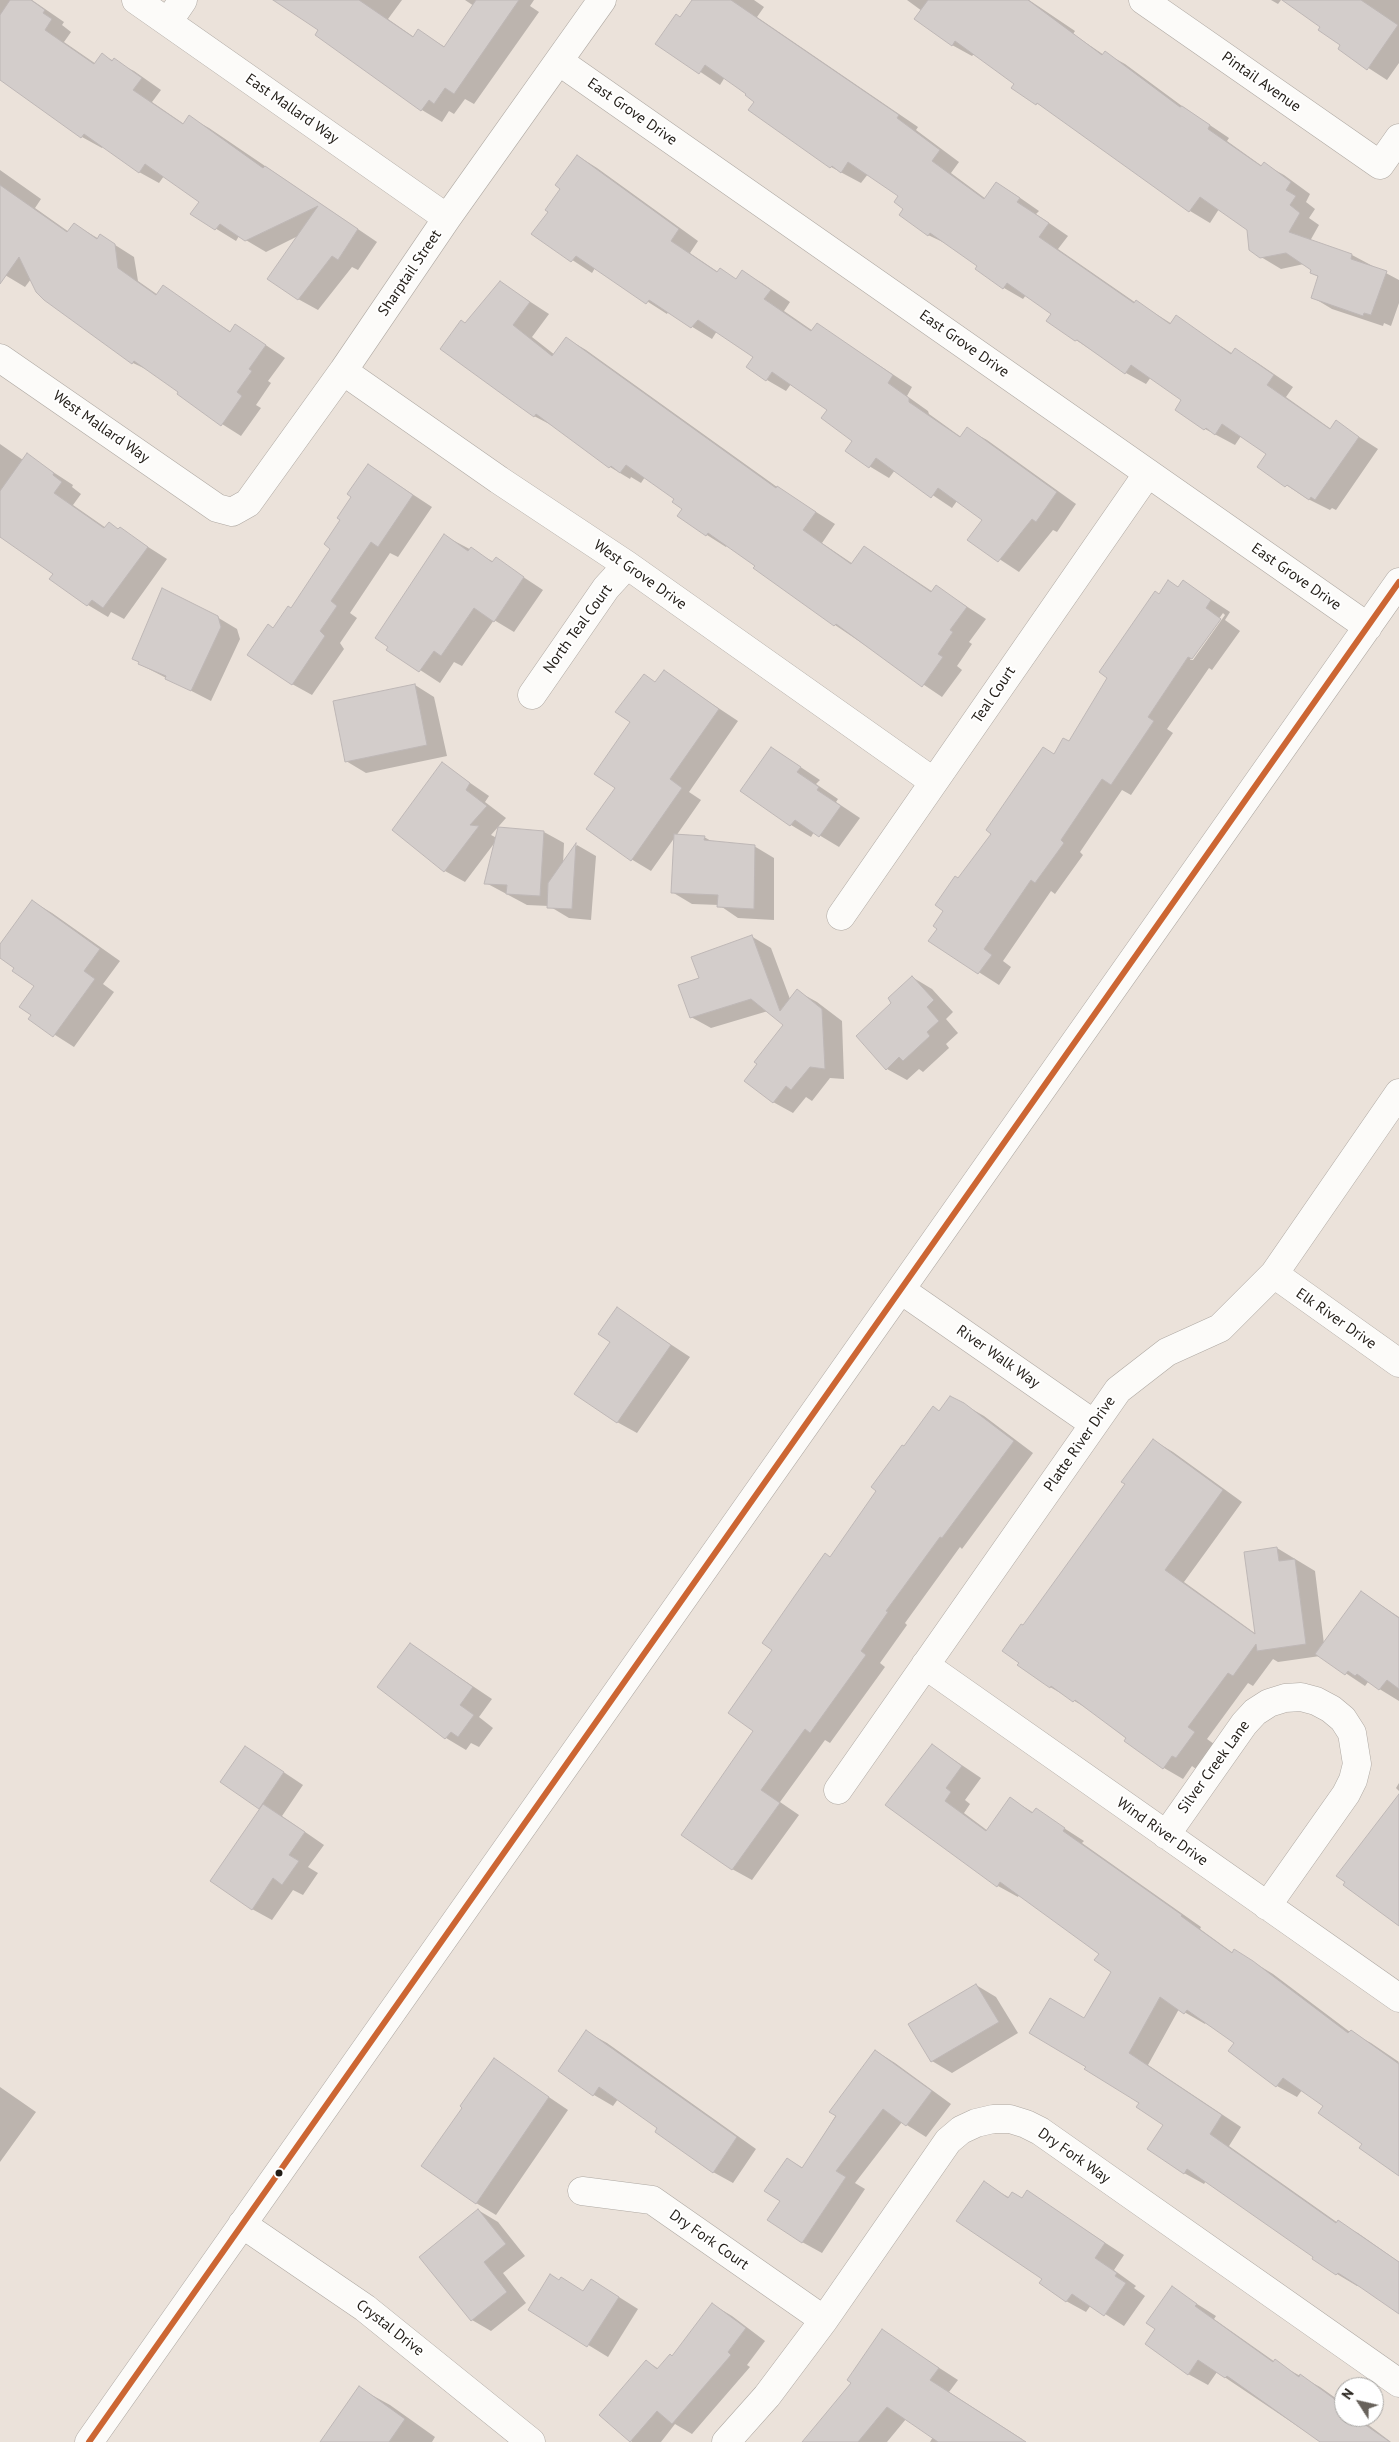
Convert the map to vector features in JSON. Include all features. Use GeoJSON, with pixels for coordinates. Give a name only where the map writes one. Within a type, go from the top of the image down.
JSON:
{"type":"FeatureCollection","features":[{"type":"Feature","properties":{"kind":"street","name":"East Mallard Way"},"geometry":{"type":"LineString","coordinates":[[136,0],[447,218]]}},
{"type":"Feature","properties":{"kind":"street"},"geometry":{"type":"LineString","coordinates":[[168,22],[183,0]]}},
{"type":"Feature","properties":{"kind":"street","name":"Sharptail Street"},"geometry":{"type":"LineString","coordinates":[[202,497],[217,508],[232,512],[248,503],[343,371],[447,218],[560,62],[602,0]]}},
{"type":"Feature","properties":{"kind":"street","name":"Pintail Avenue"},"geometry":{"type":"LineString","coordinates":[[1143,0],[1380,165],[1399,138]]}},
{"type":"Feature","properties":{"kind":"street","name":"East Grove Drive"},"geometry":{"type":"LineString","coordinates":[[560,62],[1368,627]]}},
{"type":"Feature","properties":{"kind":"street","name":"West Mallard Way"},"geometry":{"type":"LineString","coordinates":[[0,358],[202,497]]}},
{"type":"Feature","properties":{"kind":"street","name":"West Grove Drive"},"geometry":{"type":"LineString","coordinates":[[343,371],[499,480],[627,565],[934,782]]}},
{"type":"Feature","properties":{"kind":"street","name":"Teal Court"},"geometry":{"type":"LineString","coordinates":[[841,916],[1148,473]]}},
{"type":"Feature","properties":{"kind":"street","name":"North Teal Court"},"geometry":{"type":"LineString","coordinates":[[532,695],[606,588],[627,565]]}},
{"type":"Feature","properties":{"kind":"street"},"geometry":{"type":"LineString","coordinates":[[89,2442],[1399,582]]}},
{"type":"Feature","properties":{"kind":"street","name":"Platte River Drive"},"geometry":{"type":"LineString","coordinates":[[838,1790],[1118,1390],[1167,1352],[1220,1328],[1274,1274],[1399,1093]]}},
{"type":"Feature","properties":{"kind":"street","name":"Elk River Drive"},"geometry":{"type":"LineString","coordinates":[[1274,1274],[1399,1363]]}},
{"type":"Feature","properties":{"kind":"street","name":"River Walk Way"},"geometry":{"type":"LineString","coordinates":[[902,1290],[1094,1424]]}},
{"type":"Feature","properties":{"kind":"street","name":"Wind River Drive"},"geometry":{"type":"LineString","coordinates":[[925,1665],[1399,1998]]}},
{"type":"Feature","properties":{"kind":"street","name":"Silver Creek Lane"},"geometry":{"type":"LineString","coordinates":[[1166,1835],[1244,1724],[1255,1712],[1269,1703],[1284,1698],[1301,1697],[1316,1701],[1331,1709],[1343,1719],[1352,1733],[1357,1764],[1353,1780],[1346,1794],[1267,1906]]}},
{"type":"Feature","properties":{"kind":"street","name":"Dry Fork Way"},"geometry":{"type":"LineString","coordinates":[[726,2442],[767,2396],[824,2320],[948,2141],[962,2130],[976,2123],[993,2119],[1010,2120],[1026,2124],[1040,2131],[1399,2384]]}},
{"type":"Feature","properties":{"kind":"street","name":"Dry Fork Court"},"geometry":{"type":"LineString","coordinates":[[582,2191],[652,2200],[824,2320]]}},
{"type":"Feature","properties":{"kind":"street","name":"Crystal Drive"},"geometry":{"type":"LineString","coordinates":[[242,2224],[366,2308],[531,2442]]}},
{"type":"Feature","properties":{"kind":"building"},"geometry":{"type":"Polygon","coordinates":[[[10,0],[31,0],[45,10],[43,13],[52,19],[45,30],[94,64],[102,53],[112,61],[114,58],[142,78],[133,90],[183,124],[189,115],[263,168],[265,166],[358,229],[338,260],[332,256],[298,300],[267,279],[318,206],[245,241],[220,224],[215,230],[190,214],[199,202],[145,164],[139,173],[84,134],[81,138],[0,80],[0,15],[10,0]]]}},
{"type":"Feature","properties":{"kind":"building"},"geometry":{"type":"Polygon","coordinates":[[[273,0],[359,0],[413,37],[418,29],[444,47],[476,0],[519,0],[454,94],[445,88],[434,104],[429,100],[421,111],[315,35],[318,30],[273,0]]]}},
{"type":"Feature","properties":{"kind":"building"},"geometry":{"type":"Polygon","coordinates":[[[692,0],[731,0],[899,115],[897,118],[940,150],[932,161],[984,199],[996,182],[1020,198],[1017,202],[1049,223],[1039,237],[1134,303],[1136,300],[1170,324],[1176,315],[1231,354],[1235,348],[1274,375],[1267,385],[1330,429],[1336,420],[1359,437],[1315,500],[1311,497],[1309,500],[1287,485],[1285,487],[1257,467],[1266,454],[1222,424],[1215,435],[1206,428],[1204,430],[1175,410],[1181,400],[1131,365],[1125,374],[1046,321],[1051,314],[1007,283],[1003,289],[975,269],[977,266],[930,233],[928,236],[899,215],[903,209],[894,202],[898,196],[848,162],[841,173],[832,166],[830,168],[748,110],[754,102],[746,94],[705,65],[699,74],[655,44],[676,14],[680,17],[692,0]]]}},
{"type":"Feature","properties":{"kind":"building"},"geometry":{"type":"Polygon","coordinates":[[[928,0],[1028,0],[1102,55],[1105,51],[1180,107],[1182,106],[1210,125],[1208,129],[1261,166],[1264,162],[1291,182],[1286,190],[1296,196],[1290,205],[1300,213],[1289,232],[1352,254],[1351,259],[1387,271],[1371,315],[1364,313],[1363,316],[1311,298],[1318,276],[1310,273],[1311,270],[1286,253],[1260,258],[1249,250],[1247,230],[1200,197],[1189,212],[1037,103],[1036,105],[1011,88],[1014,84],[955,41],[952,46],[914,19],[928,0]]]}},
{"type":"Feature","properties":{"kind":"building"},"geometry":{"type":"Polygon","coordinates":[[[1282,0],[1361,0],[1398,25],[1367,70],[1338,49],[1340,45],[1318,30],[1320,27],[1282,0]]]}},
{"type":"Feature","properties":{"kind":"building"},"geometry":{"type":"Polygon","coordinates":[[[577,155],[679,229],[671,241],[717,272],[720,268],[736,279],[742,270],[771,290],[764,299],[811,331],[817,323],[893,375],[888,383],[909,398],[909,402],[960,437],[967,427],[1057,492],[1036,522],[1032,519],[998,562],[967,540],[982,520],[938,488],[931,498],[876,458],[869,468],[845,451],[852,441],[821,418],[827,410],[772,372],[766,381],[746,367],[753,357],[698,320],[691,328],[649,300],[646,304],[576,256],[571,262],[531,234],[548,212],[545,210],[560,189],[555,185],[577,155]]]}},
{"type":"Feature","properties":{"kind":"building"},"geometry":{"type":"Polygon","coordinates":[[[0,185],[67,232],[74,223],[97,239],[100,234],[115,244],[118,268],[156,295],[163,285],[230,332],[235,324],[266,345],[249,369],[252,371],[237,392],[242,396],[221,426],[177,394],[178,392],[134,361],[132,364],[44,300],[36,292],[19,257],[0,284],[0,185]]]}},
{"type":"Feature","properties":{"kind":"building"},"geometry":{"type":"Polygon","coordinates":[[[500,281],[530,302],[513,325],[552,356],[566,337],[776,488],[777,486],[816,512],[803,530],[851,564],[864,546],[931,592],[936,585],[967,607],[950,630],[953,632],[938,654],[943,657],[922,687],[836,624],[834,626],[753,568],[755,566],[708,533],[706,536],[677,516],[682,509],[672,502],[674,499],[626,465],[620,473],[611,466],[609,468],[536,414],[534,417],[440,349],[461,320],[465,323],[500,281]]]}},
{"type":"Feature","properties":{"kind":"building"},"geometry":{"type":"Polygon","coordinates":[[[27,453],[54,473],[53,475],[62,482],[54,493],[104,528],[109,522],[118,529],[120,527],[148,547],[103,608],[92,600],[87,606],[49,579],[53,574],[0,537],[0,491],[27,453]]]}},
{"type":"Feature","properties":{"kind":"building"},"geometry":{"type":"Polygon","coordinates":[[[368,464],[413,495],[378,547],[371,542],[331,601],[337,606],[320,631],[325,636],[292,685],[247,655],[268,624],[273,628],[288,606],[291,608],[330,549],[324,544],[340,520],[337,518],[351,497],[347,494],[368,464]]]}},
{"type":"Feature","properties":{"kind":"building"},"geometry":{"type":"Polygon","coordinates":[[[444,534],[468,551],[471,547],[492,562],[496,557],[524,577],[494,622],[474,608],[441,656],[434,651],[419,672],[386,650],[388,647],[375,638],[444,534]]]}},
{"type":"Feature","properties":{"kind":"building"},"geometry":{"type":"Polygon","coordinates":[[[1168,580],[1178,587],[1183,580],[1211,600],[1206,608],[1221,619],[1192,659],[1188,657],[1148,717],[1154,721],[1111,785],[1102,779],[1061,840],[1064,843],[1035,883],[1031,880],[984,949],[992,955],[978,974],[928,941],[937,929],[933,926],[943,911],[935,905],[955,876],[958,878],[991,834],[986,830],[1043,747],[1054,754],[1063,738],[1069,741],[1107,678],[1099,672],[1155,591],[1159,594],[1168,580]]]}},
{"type":"Feature","properties":{"kind":"building"},"geometry":{"type":"Polygon","coordinates":[[[162,588],[218,616],[221,627],[191,691],[165,679],[166,676],[138,664],[139,662],[132,659],[162,588]]]}},
{"type":"Feature","properties":{"kind":"building"},"geometry":{"type":"Polygon","coordinates":[[[664,670],[719,709],[670,779],[682,788],[631,861],[586,829],[615,788],[594,774],[630,722],[615,712],[644,674],[655,682],[664,670]]]}},
{"type":"Feature","properties":{"kind":"building"},"geometry":{"type":"Polygon","coordinates":[[[415,684],[427,745],[345,762],[333,701],[415,684]]]}},
{"type":"Feature","properties":{"kind":"building"},"geometry":{"type":"Polygon","coordinates":[[[771,747],[801,767],[797,772],[819,787],[817,790],[841,806],[819,837],[795,820],[790,826],[740,791],[771,747]]]}},
{"type":"Feature","properties":{"kind":"building"},"geometry":{"type":"Polygon","coordinates":[[[442,762],[470,783],[466,790],[487,806],[470,825],[479,826],[444,872],[392,830],[442,762]]]}},
{"type":"Feature","properties":{"kind":"building"},"geometry":{"type":"Polygon","coordinates":[[[498,827],[544,831],[540,896],[506,894],[507,885],[484,884],[498,827]]]}},
{"type":"Feature","properties":{"kind":"building"},"geometry":{"type":"Polygon","coordinates":[[[674,834],[705,836],[704,840],[755,845],[754,909],[717,907],[718,895],[671,893],[674,834]]]}},
{"type":"Feature","properties":{"kind":"building"},"geometry":{"type":"Polygon","coordinates":[[[576,843],[572,909],[547,908],[548,883],[576,843]]]}},
{"type":"Feature","properties":{"kind":"building"},"geometry":{"type":"Polygon","coordinates":[[[32,900],[100,949],[84,971],[95,979],[53,1037],[28,1019],[31,1015],[19,1007],[34,986],[12,971],[14,968],[0,958],[0,944],[32,900]]]}},
{"type":"Feature","properties":{"kind":"building"},"geometry":{"type":"Polygon","coordinates":[[[752,935],[780,1011],[797,989],[822,1009],[825,1069],[810,1067],[791,1090],[786,1086],[773,1103],[744,1081],[757,1064],[754,1062],[783,1025],[751,999],[690,1018],[678,985],[699,978],[691,957],[752,935]]]}},
{"type":"Feature","properties":{"kind":"building"},"geometry":{"type":"Polygon","coordinates":[[[912,976],[934,1000],[927,1007],[939,1021],[927,1032],[930,1036],[903,1061],[899,1057],[886,1070],[856,1036],[891,1003],[888,998],[912,976]]]}},
{"type":"Feature","properties":{"kind":"building"},"geometry":{"type":"Polygon","coordinates":[[[617,1307],[671,1345],[617,1423],[574,1394],[610,1342],[598,1334],[617,1307]]]}},
{"type":"Feature","properties":{"kind":"building"},"geometry":{"type":"Polygon","coordinates":[[[950,1396],[964,1403],[1014,1441],[886,1611],[888,1612],[861,1651],[866,1655],[810,1733],[805,1729],[761,1790],[780,1803],[732,1870],[681,1835],[753,1731],[728,1713],[772,1650],[762,1643],[796,1594],[825,1553],[830,1557],[876,1491],[871,1487],[902,1445],[904,1446],[933,1406],[939,1411],[950,1396]]]}},
{"type":"Feature","properties":{"kind":"building"},"geometry":{"type":"Polygon","coordinates":[[[1153,1439],[1223,1490],[1165,1570],[1255,1634],[1244,1552],[1277,1547],[1279,1561],[1295,1559],[1306,1644],[1257,1651],[1256,1644],[1233,1676],[1228,1673],[1188,1727],[1195,1732],[1176,1758],[1172,1756],[1163,1769],[1124,1741],[1126,1738],[1075,1700],[1073,1702],[1051,1686],[1050,1688],[1017,1665],[1019,1663],[1002,1651],[1125,1484],[1121,1482],[1153,1439]]]}},
{"type":"Feature","properties":{"kind":"building"},"geometry":{"type":"Polygon","coordinates":[[[1361,1591],[1399,1618],[1399,1689],[1387,1680],[1379,1690],[1357,1674],[1355,1676],[1348,1671],[1345,1675],[1315,1654],[1361,1591]]]}},
{"type":"Feature","properties":{"kind":"building"},"geometry":{"type":"Polygon","coordinates":[[[410,1643],[473,1687],[460,1705],[474,1715],[458,1737],[451,1732],[445,1739],[377,1687],[410,1643]]]}},
{"type":"Feature","properties":{"kind":"building"},"geometry":{"type":"Polygon","coordinates":[[[932,1744],[962,1766],[946,1788],[951,1792],[945,1801],[986,1831],[1010,1797],[1032,1813],[1036,1808],[1065,1828],[1063,1831],[1182,1915],[1232,1953],[1234,1949],[1253,1961],[1348,2033],[1351,2030],[1399,2064],[1399,2176],[1359,2148],[1362,2144],[1318,2113],[1323,2106],[1283,2078],[1276,2087],[1228,2051],[1234,2043],[1187,2010],[1184,2014],[1160,1997],[1129,2053],[1222,2115],[1210,2134],[1336,2223],[1338,2220],[1399,2262],[1399,2314],[1338,2273],[1336,2275],[1312,2259],[1313,2257],[1187,2169],[1184,2174],[1147,2149],[1163,2125],[1136,2107],[1139,2103],[1084,2069],[1086,2067],[1029,2033],[1050,1998],[1084,2018],[1111,1972],[1094,1960],[1099,1954],[1000,1882],[997,1887],[885,1805],[932,1744]]]}},
{"type":"Feature","properties":{"kind":"building"},"geometry":{"type":"Polygon","coordinates":[[[245,1746],[284,1772],[259,1809],[220,1782],[245,1746]]]}},
{"type":"Feature","properties":{"kind":"building"},"geometry":{"type":"Polygon","coordinates":[[[1399,1794],[1399,1926],[1343,1885],[1345,1882],[1336,1876],[1399,1794]]]}},
{"type":"Feature","properties":{"kind":"building"},"geometry":{"type":"Polygon","coordinates":[[[263,1804],[305,1832],[289,1855],[299,1861],[282,1885],[273,1878],[252,1910],[210,1881],[263,1804]]]}},
{"type":"Feature","properties":{"kind":"building"},"geometry":{"type":"Polygon","coordinates":[[[976,1984],[999,2022],[931,2062],[908,2024],[976,1984]]]}},
{"type":"Feature","properties":{"kind":"building"},"geometry":{"type":"Polygon","coordinates":[[[586,2030],[737,2137],[713,2173],[655,2132],[657,2128],[599,2087],[593,2096],[558,2071],[586,2030]]]}},
{"type":"Feature","properties":{"kind":"building"},"geometry":{"type":"Polygon","coordinates":[[[875,2050],[932,2091],[906,2126],[883,2109],[836,2171],[846,2177],[802,2243],[767,2220],[780,2201],[764,2191],[787,2158],[802,2168],[836,2116],[829,2112],[875,2050]]]}},
{"type":"Feature","properties":{"kind":"building"},"geometry":{"type":"Polygon","coordinates":[[[494,2058],[549,2097],[476,2204],[421,2166],[494,2058]]]}},
{"type":"Feature","properties":{"kind":"building"},"geometry":{"type":"Polygon","coordinates":[[[984,2181],[1008,2198],[1012,2192],[1022,2198],[1027,2190],[1105,2243],[1095,2258],[1117,2273],[1115,2276],[1126,2283],[1104,2316],[1072,2294],[1066,2302],[1039,2283],[1042,2279],[956,2221],[984,2181]]]}},
{"type":"Feature","properties":{"kind":"building"},"geometry":{"type":"Polygon","coordinates":[[[478,2209],[506,2244],[484,2262],[507,2292],[471,2321],[419,2257],[478,2209]]]}},
{"type":"Feature","properties":{"kind":"building"},"geometry":{"type":"Polygon","coordinates":[[[550,2274],[559,2280],[561,2277],[583,2291],[591,2279],[619,2297],[587,2347],[528,2310],[550,2274]]]}},
{"type":"Feature","properties":{"kind":"building"},"geometry":{"type":"Polygon","coordinates":[[[1172,2286],[1197,2304],[1195,2306],[1273,2362],[1275,2359],[1299,2377],[1300,2374],[1334,2399],[1334,2427],[1368,2427],[1390,2442],[1320,2442],[1227,2376],[1225,2378],[1198,2360],[1188,2375],[1145,2344],[1155,2329],[1146,2323],[1172,2286]]]}},
{"type":"Feature","properties":{"kind":"building"},"geometry":{"type":"Polygon","coordinates":[[[712,2303],[746,2328],[728,2352],[731,2355],[672,2424],[657,2411],[630,2442],[599,2415],[646,2360],[657,2369],[670,2354],[672,2356],[712,2303]]]}},
{"type":"Feature","properties":{"kind":"building"},"geometry":{"type":"Polygon","coordinates":[[[882,2329],[939,2368],[930,2380],[1026,2442],[938,2442],[887,2407],[858,2442],[802,2442],[851,2383],[847,2380],[882,2329]]]}},
{"type":"Feature","properties":{"kind":"building"},"geometry":{"type":"Polygon","coordinates":[[[359,2386],[405,2419],[389,2442],[320,2442],[359,2386]]]}},
{"type":"Feature","properties":{"kind":"transit line"},"geometry":{"type":"LineString","coordinates":[[89,2442],[1399,582]]}}]}
